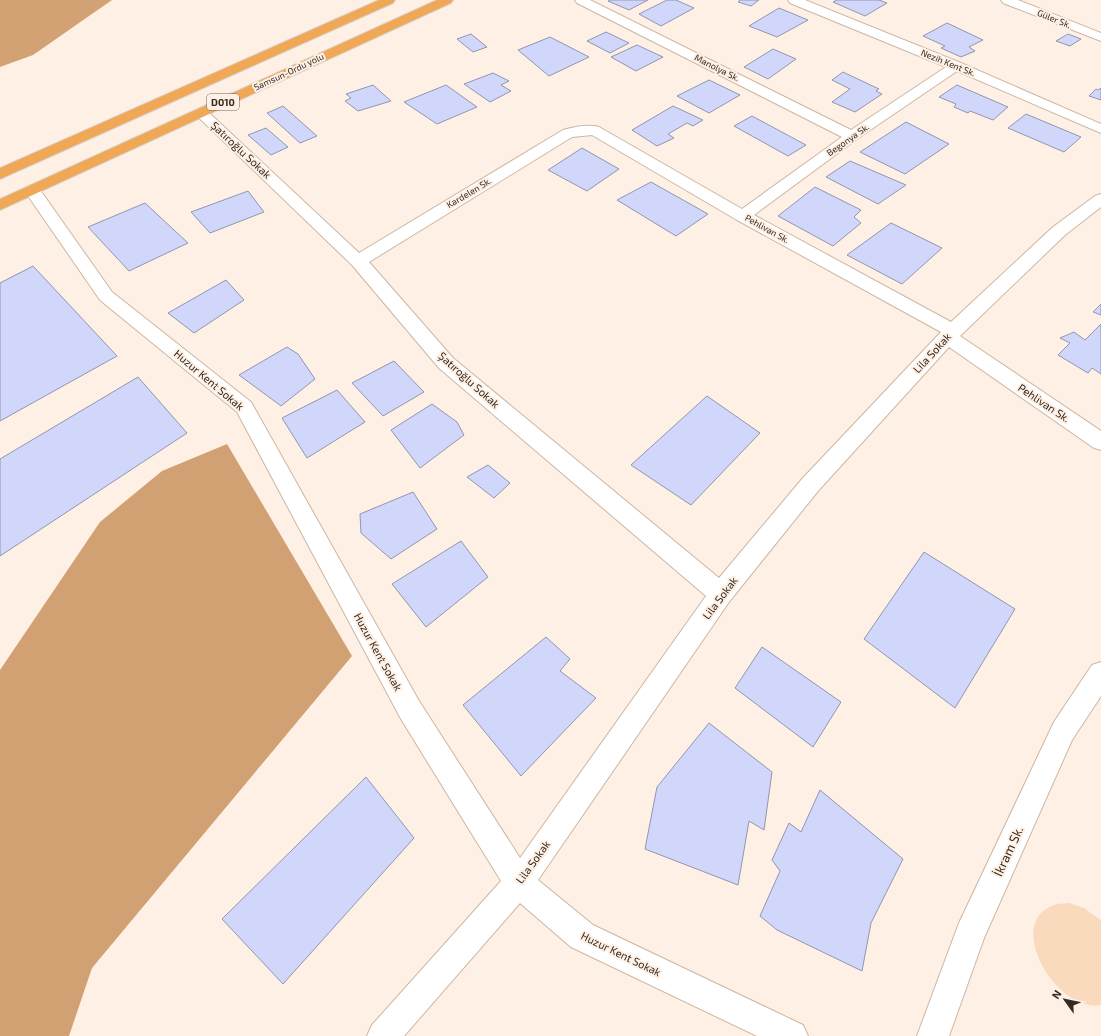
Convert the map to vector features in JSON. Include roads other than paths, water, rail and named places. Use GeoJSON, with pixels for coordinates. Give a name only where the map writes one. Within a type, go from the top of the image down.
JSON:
{"type":"FeatureCollection","features":[{"type":"Feature","properties":{"kind":"highway","name":"D010"},"geometry":{"type":"LineString","coordinates":[[0,174],[389,0]]}},
{"type":"Feature","properties":{"kind":"highway","name":"Samsun-Ordu yolu"},"geometry":{"type":"LineString","coordinates":[[0,205],[447,0]]}},
{"type":"Feature","properties":{"kind":"street","name":"Manolya Sk."},"geometry":{"type":"LineString","coordinates":[[581,0],[852,136]]}},
{"type":"Feature","properties":{"kind":"street","name":"Nezih Kent Sk."},"geometry":{"type":"LineString","coordinates":[[794,0],[956,66],[1101,129]]}},
{"type":"Feature","properties":{"kind":"street","name":"Güler Sk."},"geometry":{"type":"LineString","coordinates":[[1007,0],[1101,37]]}},
{"type":"Feature","properties":{"kind":"street","name":"Begonya Sk."},"geometry":{"type":"LineString","coordinates":[[743,216],[852,136],[956,66]]}},
{"type":"Feature","properties":{"kind":"street","name":"Şatıroğlu Sokak"},"geometry":{"type":"LineString","coordinates":[[201,112],[358,261],[446,363],[721,594]]}},
{"type":"Feature","properties":{"kind":"street","name":"Pehlivan Sk."},"geometry":{"type":"LineString","coordinates":[[582,131],[594,130],[950,334],[1101,442]]}},
{"type":"Feature","properties":{"kind":"street","name":"Kardelen Sk."},"geometry":{"type":"LineString","coordinates":[[358,261],[568,133],[582,131]]}},
{"type":"Feature","properties":{"kind":"street","name":"Huzur Kent Sokak"},"geometry":{"type":"LineString","coordinates":[[32,190],[106,296],[244,407],[410,710],[519,883],[582,936],[792,1036]]}},
{"type":"Feature","properties":{"kind":"street","name":"Lila Sokak"},"geometry":{"type":"LineString","coordinates":[[383,1036],[519,883],[721,594],[810,485],[950,334],[1059,231],[1101,198]]}},
{"type":"Feature","properties":{"kind":"street","name":"İkram Sk."},"geometry":{"type":"LineString","coordinates":[[932,1036],[970,934],[1059,739],[1101,674]]}}]}
